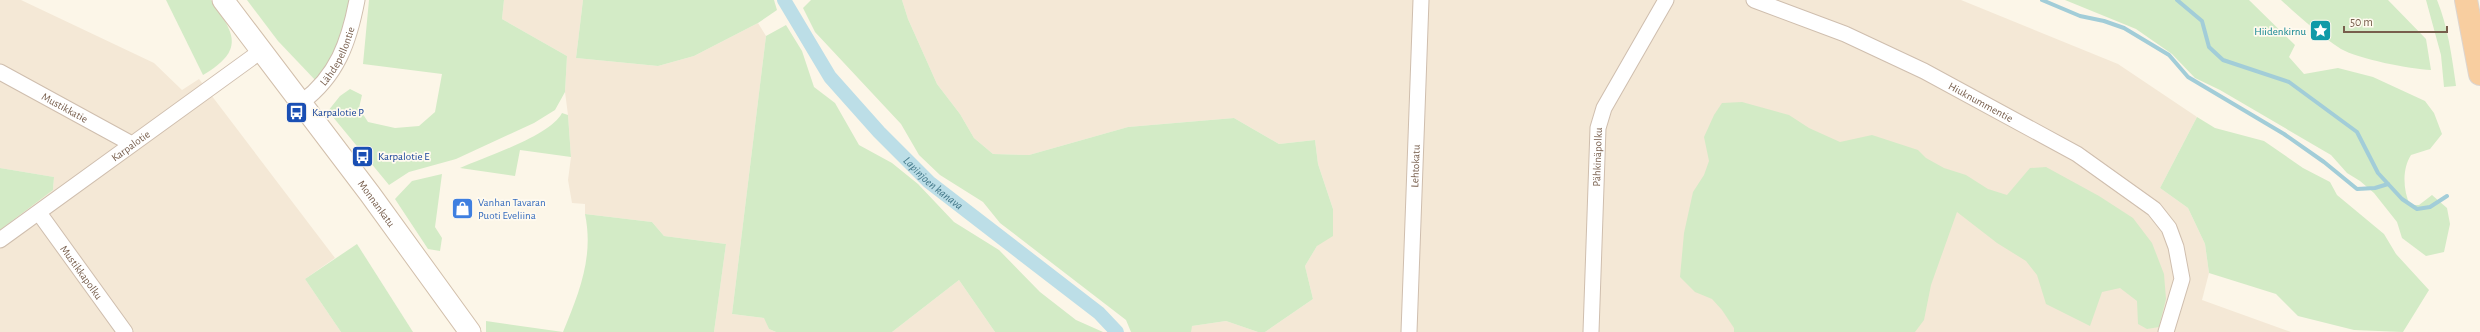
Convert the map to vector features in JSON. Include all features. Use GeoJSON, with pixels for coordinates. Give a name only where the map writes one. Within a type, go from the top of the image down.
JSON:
{"type":"FeatureCollection","features":[{"type":"Feature","properties":{"kind":"highway"},"geometry":{"type":"LineString","coordinates":[[2454,0],[2471,24]]}},
{"type":"Feature","properties":{"kind":"highway"},"geometry":{"type":"LineString","coordinates":[[2466,0],[2480,74]]}},
{"type":"Feature","properties":{"kind":"main road","name":"Monnankatu"},"geometry":{"type":"LineString","coordinates":[[223,0],[260,51],[302,102],[470,332]]}},
{"type":"Feature","properties":{"kind":"street","name":"Lähdepellontie"},"geometry":{"type":"LineString","coordinates":[[302,102],[319,90],[342,54],[352,28],[357,0]]}},
{"type":"Feature","properties":{"kind":"street","name":"Lehtokatu"},"geometry":{"type":"LineString","coordinates":[[1409,332],[1421,0]]}},
{"type":"Feature","properties":{"kind":"street","name":"Pähkinäpolku"},"geometry":{"type":"LineString","coordinates":[[1591,332],[1598,128],[1607,102],[1666,0]]}},
{"type":"Feature","properties":{"kind":"street","name":"Hiuknummentie"},"geometry":{"type":"LineString","coordinates":[[1754,0],[1845,34],[1892,56],[2077,154],[2154,209],[2169,228],[2176,247],[2182,279],[2166,332]]}},
{"type":"Feature","properties":{"kind":"street","name":"Karpalotie"},"geometry":{"type":"LineString","coordinates":[[0,240],[39,213],[130,143],[260,51]]}},
{"type":"Feature","properties":{"kind":"street","name":"Mustikkatie"},"geometry":{"type":"LineString","coordinates":[[0,72],[130,143]]}},
{"type":"Feature","properties":{"kind":"street","name":"Mustikkapolku"},"geometry":{"type":"LineString","coordinates":[[39,213],[125,332]]}},
{"type":"Feature","properties":{"kind":"shaded area"},"geometry":{"type":"Polygon","coordinates":[[[0,0],[21,0],[154,63],[182,90],[199,79],[335,258],[305,279],[341,332],[0,332],[0,230],[53,190],[54,177],[0,168],[0,0]]]}},
{"type":"Feature","properties":{"kind":"shaded area"},"geometry":{"type":"Polygon","coordinates":[[[504,0],[583,0],[576,58],[658,66],[694,56],[758,23],[766,36],[732,314],[765,318],[769,329],[776,332],[714,332],[726,244],[664,236],[652,222],[585,214],[585,204],[572,203],[568,180],[571,157],[565,92],[567,56],[502,19],[504,0]]]}},
{"type":"Feature","properties":{"kind":"shaded area"},"geometry":{"type":"Polygon","coordinates":[[[902,0],[1961,0],[2118,64],[2197,117],[2160,188],[2188,208],[2205,244],[2209,273],[2202,300],[2291,332],[1265,332],[1313,299],[1305,266],[1317,246],[1333,209],[1318,164],[1315,140],[1279,144],[1234,118],[1128,127],[1029,155],[993,154],[974,138],[960,114],[937,84],[908,19],[902,0]]]}},
{"type":"Feature","properties":{"kind":"shaded area"},"geometry":{"type":"Polygon","coordinates":[[[959,280],[995,332],[892,332],[959,280]]]}},
{"type":"Feature","properties":{"kind":"shaded area"},"geometry":{"type":"Polygon","coordinates":[[[1226,321],[1258,332],[1191,332],[1190,329],[1192,326],[1226,321]]]}},
{"type":"Feature","properties":{"kind":"green space"},"geometry":{"type":"Polygon","coordinates":[[[166,0],[211,0],[226,23],[232,41],[230,49],[225,58],[203,75],[166,0]]]}},
{"type":"Feature","properties":{"kind":"green space"},"geometry":{"type":"Polygon","coordinates":[[[247,0],[351,0],[346,32],[317,82],[278,41],[247,0]]]}},
{"type":"Feature","properties":{"kind":"green space"},"geometry":{"type":"Polygon","coordinates":[[[369,0],[504,0],[502,19],[567,56],[565,92],[555,110],[534,123],[456,159],[409,172],[389,185],[328,111],[340,96],[350,89],[362,95],[359,108],[368,122],[395,128],[419,126],[435,112],[442,74],[363,64],[369,0]]]}},
{"type":"Feature","properties":{"kind":"green space"},"geometry":{"type":"Polygon","coordinates":[[[583,0],[774,0],[777,10],[758,23],[694,56],[658,66],[576,58],[583,0]]]}},
{"type":"Feature","properties":{"kind":"green space"},"geometry":{"type":"Polygon","coordinates":[[[811,0],[902,0],[908,19],[937,84],[960,114],[974,138],[993,154],[1029,155],[1128,127],[1234,118],[1279,144],[1315,140],[1318,164],[1333,209],[1333,236],[1317,246],[1305,266],[1313,299],[1265,332],[1258,332],[1226,321],[1192,326],[1191,332],[1131,332],[1126,320],[1000,223],[983,202],[940,175],[919,155],[901,124],[815,32],[803,8],[811,0]]]}},
{"type":"Feature","properties":{"kind":"green space"},"geometry":{"type":"Polygon","coordinates":[[[2065,0],[2249,0],[2295,45],[2289,57],[2304,74],[2338,68],[2373,77],[2425,101],[2434,113],[2442,134],[2430,149],[2411,155],[2406,167],[2404,180],[2410,205],[2419,205],[2432,195],[2447,208],[2450,224],[2444,252],[2426,256],[2402,238],[2397,222],[2374,193],[2360,181],[2347,173],[2331,155],[2220,90],[2195,78],[2172,54],[2136,29],[2065,0]]]}},
{"type":"Feature","properties":{"kind":"green space"},"geometry":{"type":"Polygon","coordinates":[[[2281,0],[2388,0],[2426,39],[2431,70],[2384,63],[2349,53],[2325,38],[2281,0]]]}},
{"type":"Feature","properties":{"kind":"green space"},"geometry":{"type":"Polygon","coordinates":[[[2426,0],[2437,0],[2441,10],[2449,42],[2456,86],[2444,87],[2441,55],[2426,0]]]}},
{"type":"Feature","properties":{"kind":"green space"},"geometry":{"type":"Polygon","coordinates":[[[786,25],[802,51],[814,87],[835,103],[859,145],[892,163],[918,184],[954,222],[999,250],[1040,292],[1076,320],[1103,332],[995,332],[959,280],[892,332],[776,332],[769,329],[764,318],[732,314],[766,36],[786,25]]]}},
{"type":"Feature","properties":{"kind":"green space"},"geometry":{"type":"Polygon","coordinates":[[[1742,102],[1789,115],[1809,128],[1840,142],[1872,135],[1918,150],[1926,158],[1944,168],[1966,175],[1988,189],[2007,195],[2030,168],[2046,167],[2099,196],[2133,218],[2152,243],[2164,274],[2166,299],[2159,327],[2147,329],[2138,324],[2137,301],[2120,288],[2102,292],[2090,326],[2046,304],[2037,275],[2026,261],[1997,243],[1957,212],[1931,285],[1924,320],[1915,332],[1734,332],[1734,328],[1722,310],[1712,299],[1695,292],[1680,277],[1684,233],[1693,192],[1704,175],[1709,161],[1704,137],[1714,115],[1722,103],[1742,102]]]}},
{"type":"Feature","properties":{"kind":"green space"},"geometry":{"type":"Polygon","coordinates":[[[562,113],[568,115],[571,157],[520,150],[515,176],[460,168],[531,138],[555,122],[562,113]]]}},
{"type":"Feature","properties":{"kind":"green space"},"geometry":{"type":"Polygon","coordinates":[[[2197,117],[2215,128],[2264,141],[2303,168],[2330,182],[2337,195],[2384,234],[2396,254],[2429,290],[2403,332],[2354,330],[2298,316],[2276,294],[2209,273],[2205,244],[2188,208],[2160,188],[2197,117]]]}},
{"type":"Feature","properties":{"kind":"green space"},"geometry":{"type":"Polygon","coordinates":[[[0,168],[54,177],[53,190],[0,230],[0,168]]]}},
{"type":"Feature","properties":{"kind":"green space"},"geometry":{"type":"Polygon","coordinates":[[[442,174],[435,227],[442,238],[440,251],[428,249],[395,199],[412,181],[442,174]]]}},
{"type":"Feature","properties":{"kind":"green space"},"geometry":{"type":"Polygon","coordinates":[[[585,214],[652,222],[664,236],[726,244],[714,332],[563,332],[579,289],[586,260],[588,245],[585,214]]]}},
{"type":"Feature","properties":{"kind":"green space"},"geometry":{"type":"Polygon","coordinates":[[[357,244],[413,332],[341,332],[305,279],[357,244]]]}},
{"type":"Feature","properties":{"kind":"green space"},"geometry":{"type":"Polygon","coordinates":[[[486,321],[563,332],[486,332],[486,321]]]}},
{"type":"Feature","properties":{"kind":"waterway","name":"Lapinjoen kanava"},"geometry":{"type":"LineString","coordinates":[[784,0],[830,77],[879,132],[929,182],[1099,313],[1117,332]]}},
{"type":"Feature","properties":{"kind":"waterway"},"geometry":{"type":"LineString","coordinates":[[2042,0],[2080,16],[2104,21],[2124,28],[2169,55],[2188,77],[2284,134],[2324,162],[2357,189],[2375,188],[2388,184]]}},
{"type":"Feature","properties":{"kind":"waterway"},"geometry":{"type":"LineString","coordinates":[[2177,0],[2202,21],[2209,47],[2223,60],[2289,82],[2357,132],[2378,173],[2402,199],[2417,209],[2430,207],[2447,196]]}},
{"type":"Feature","properties":{"kind":"place","name":"Hiidenkirnu"},"geometry":{"type":"Point","coordinates":[2321,31]}},
{"type":"Feature","properties":{"kind":"place","name":"Karpalotie P"},"geometry":{"type":"Point","coordinates":[297,112]}},
{"type":"Feature","properties":{"kind":"place","name":"Karpalotie E"},"geometry":{"type":"Point","coordinates":[362,156]}},
{"type":"Feature","properties":{"kind":"place","name":"Vanhan Tavaran Puoti Eveliina"},"geometry":{"type":"Point","coordinates":[463,208]}}]}
